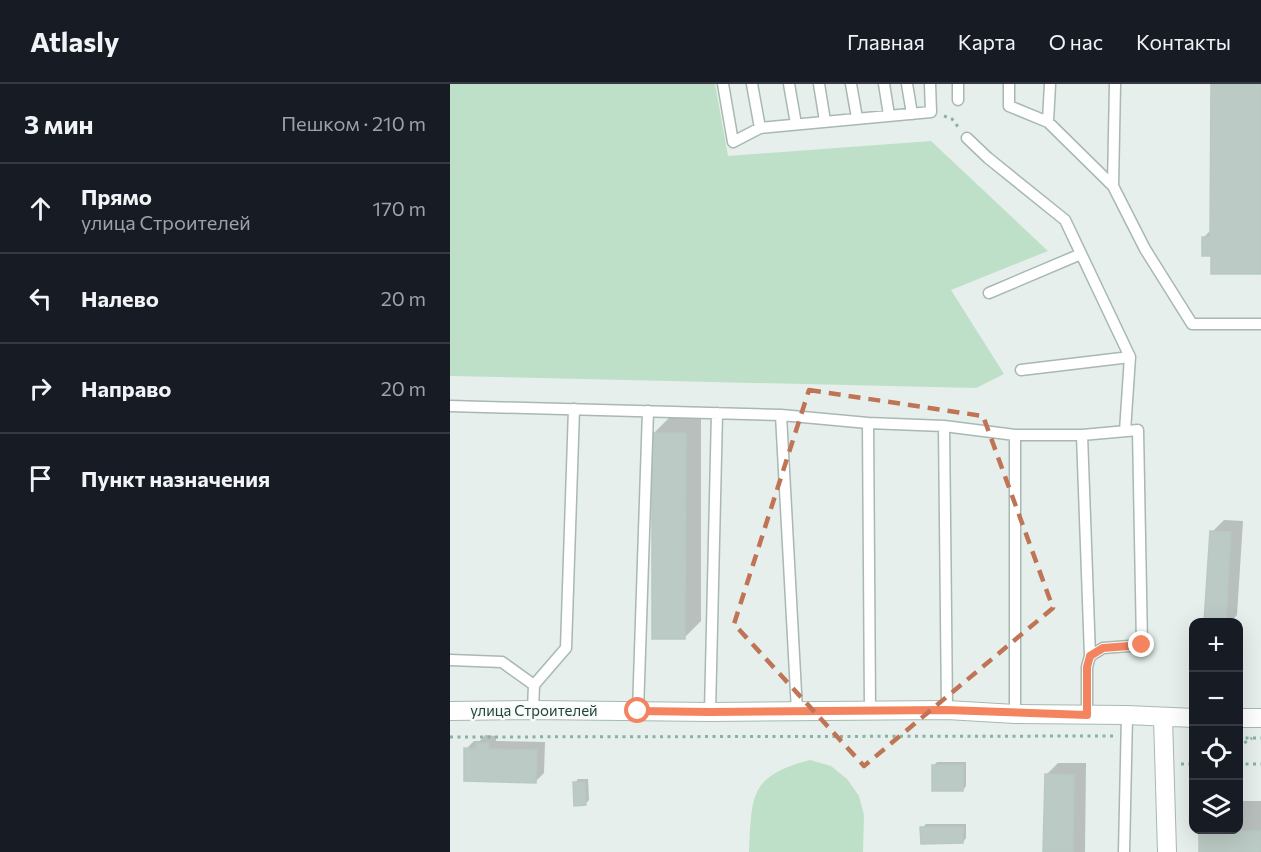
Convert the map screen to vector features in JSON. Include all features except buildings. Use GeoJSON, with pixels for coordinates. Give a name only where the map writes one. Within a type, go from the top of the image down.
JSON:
{"type":"FeatureCollection","features":[{"type":"Feature","properties":{"kind":"street","name":"улица Строителей"},"geometry":{"type":"LineString","coordinates":[[450,711],[946,710],[1189,718]]}},
{"type":"Feature","properties":{"kind":"street"},"geometry":{"type":"LineString","coordinates":[[1163,717],[1167,852]]}},
{"type":"Feature","properties":{"kind":"street"},"geometry":{"type":"LineString","coordinates":[[1243,718],[1261,718]]}},
{"type":"Feature","properties":{"kind":"lane"},"geometry":{"type":"LineString","coordinates":[[723,84],[733,142],[760,128],[931,112],[930,84]]}},
{"type":"Feature","properties":{"kind":"lane"},"geometry":{"type":"LineString","coordinates":[[752,84],[760,128]]}},
{"type":"Feature","properties":{"kind":"lane"},"geometry":{"type":"LineString","coordinates":[[789,84],[796,124]]}},
{"type":"Feature","properties":{"kind":"lane"},"geometry":{"type":"LineString","coordinates":[[819,84],[825,121]]}},
{"type":"Feature","properties":{"kind":"lane"},"geometry":{"type":"LineString","coordinates":[[851,84],[857,118]]}},
{"type":"Feature","properties":{"kind":"lane"},"geometry":{"type":"LineString","coordinates":[[884,84],[889,115]]}},
{"type":"Feature","properties":{"kind":"lane"},"geometry":{"type":"LineString","coordinates":[[907,84],[912,114]]}},
{"type":"Feature","properties":{"kind":"lane"},"geometry":{"type":"LineString","coordinates":[[958,84],[958,100]]}},
{"type":"Feature","properties":{"kind":"lane"},"geometry":{"type":"LineString","coordinates":[[1009,84],[1009,106],[1048,122],[1113,186],[1146,249],[1192,324],[1261,324]]}},
{"type":"Feature","properties":{"kind":"lane"},"geometry":{"type":"LineString","coordinates":[[1048,122],[1050,84]]}},
{"type":"Feature","properties":{"kind":"lane"},"geometry":{"type":"LineString","coordinates":[[1113,186],[1115,84]]}},
{"type":"Feature","properties":{"kind":"lane"},"geometry":{"type":"LineString","coordinates":[[967,138],[988,158],[1065,220],[1130,357],[1125,431]]}},
{"type":"Feature","properties":{"kind":"lane"},"geometry":{"type":"LineString","coordinates":[[989,293],[1082,254]]}},
{"type":"Feature","properties":{"kind":"lane"},"geometry":{"type":"LineString","coordinates":[[1021,370],[1130,357]]}},
{"type":"Feature","properties":{"kind":"lane"},"geometry":{"type":"LineString","coordinates":[[450,406],[782,415],[868,423],[944,426],[1015,435],[1082,435],[1138,430],[1142,645],[1103,648],[1090,656]]}},
{"type":"Feature","properties":{"kind":"lane"},"geometry":{"type":"LineString","coordinates":[[533,710],[534,685],[566,648],[574,409]]}},
{"type":"Feature","properties":{"kind":"lane"},"geometry":{"type":"LineString","coordinates":[[638,711],[648,411]]}},
{"type":"Feature","properties":{"kind":"lane"},"geometry":{"type":"LineString","coordinates":[[710,712],[717,413]]}},
{"type":"Feature","properties":{"kind":"lane"},"geometry":{"type":"LineString","coordinates":[[782,415],[797,711]]}},
{"type":"Feature","properties":{"kind":"lane"},"geometry":{"type":"LineString","coordinates":[[868,423],[870,710]]}},
{"type":"Feature","properties":{"kind":"lane"},"geometry":{"type":"LineString","coordinates":[[944,426],[946,710]]}},
{"type":"Feature","properties":{"kind":"lane"},"geometry":{"type":"LineString","coordinates":[[1015,435],[1015,714]]}},
{"type":"Feature","properties":{"kind":"lane"},"geometry":{"type":"LineString","coordinates":[[1082,435],[1090,656],[1087,667],[1087,715]]}},
{"type":"Feature","properties":{"kind":"lane"},"geometry":{"type":"LineString","coordinates":[[450,660],[502,662],[534,685]]}},
{"type":"Feature","properties":{"kind":"lane"},"geometry":{"type":"LineString","coordinates":[[1124,852],[1127,715]]}},
{"type":"Feature","properties":{"kind":"path"},"geometry":{"type":"LineString","coordinates":[[450,737],[1126,736]]}},
{"type":"Feature","properties":{"kind":"path"},"geometry":{"type":"LineString","coordinates":[[1243,738],[1261,738]]}},
{"type":"Feature","properties":{"kind":"path"},"geometry":{"type":"LineString","coordinates":[[1243,744],[1252,738]]}},
{"type":"Feature","properties":{"kind":"path"},"geometry":{"type":"LineString","coordinates":[[1243,764],[1261,764]]}},
{"type":"Feature","properties":{"kind":"highlighted area"},"geometry":{"type":"Polygon","coordinates":[[[809,390],[983,416],[1053,608],[864,766],[734,624],[809,390]]]}},
{"type":"Feature","properties":{"kind":"green space"},"geometry":{"type":"Polygon","coordinates":[[[450,84],[715,84],[728,156],[931,141],[1048,251],[951,290],[1004,374],[976,388],[450,376],[450,84]]]}},
{"type":"Feature","properties":{"kind":"green space"},"geometry":{"type":"Polygon","coordinates":[[[810,760],[831,766],[847,779],[859,796],[864,815],[863,852],[749,852],[751,816],[758,791],[775,773],[810,760]]]}},
{"type":"Feature","properties":{"kind":"route"},"geometry":{"type":"LineString","coordinates":[[638,711],[946,710],[1087,715],[1087,667],[1090,656],[1103,648],[1142,645]]}}]}
